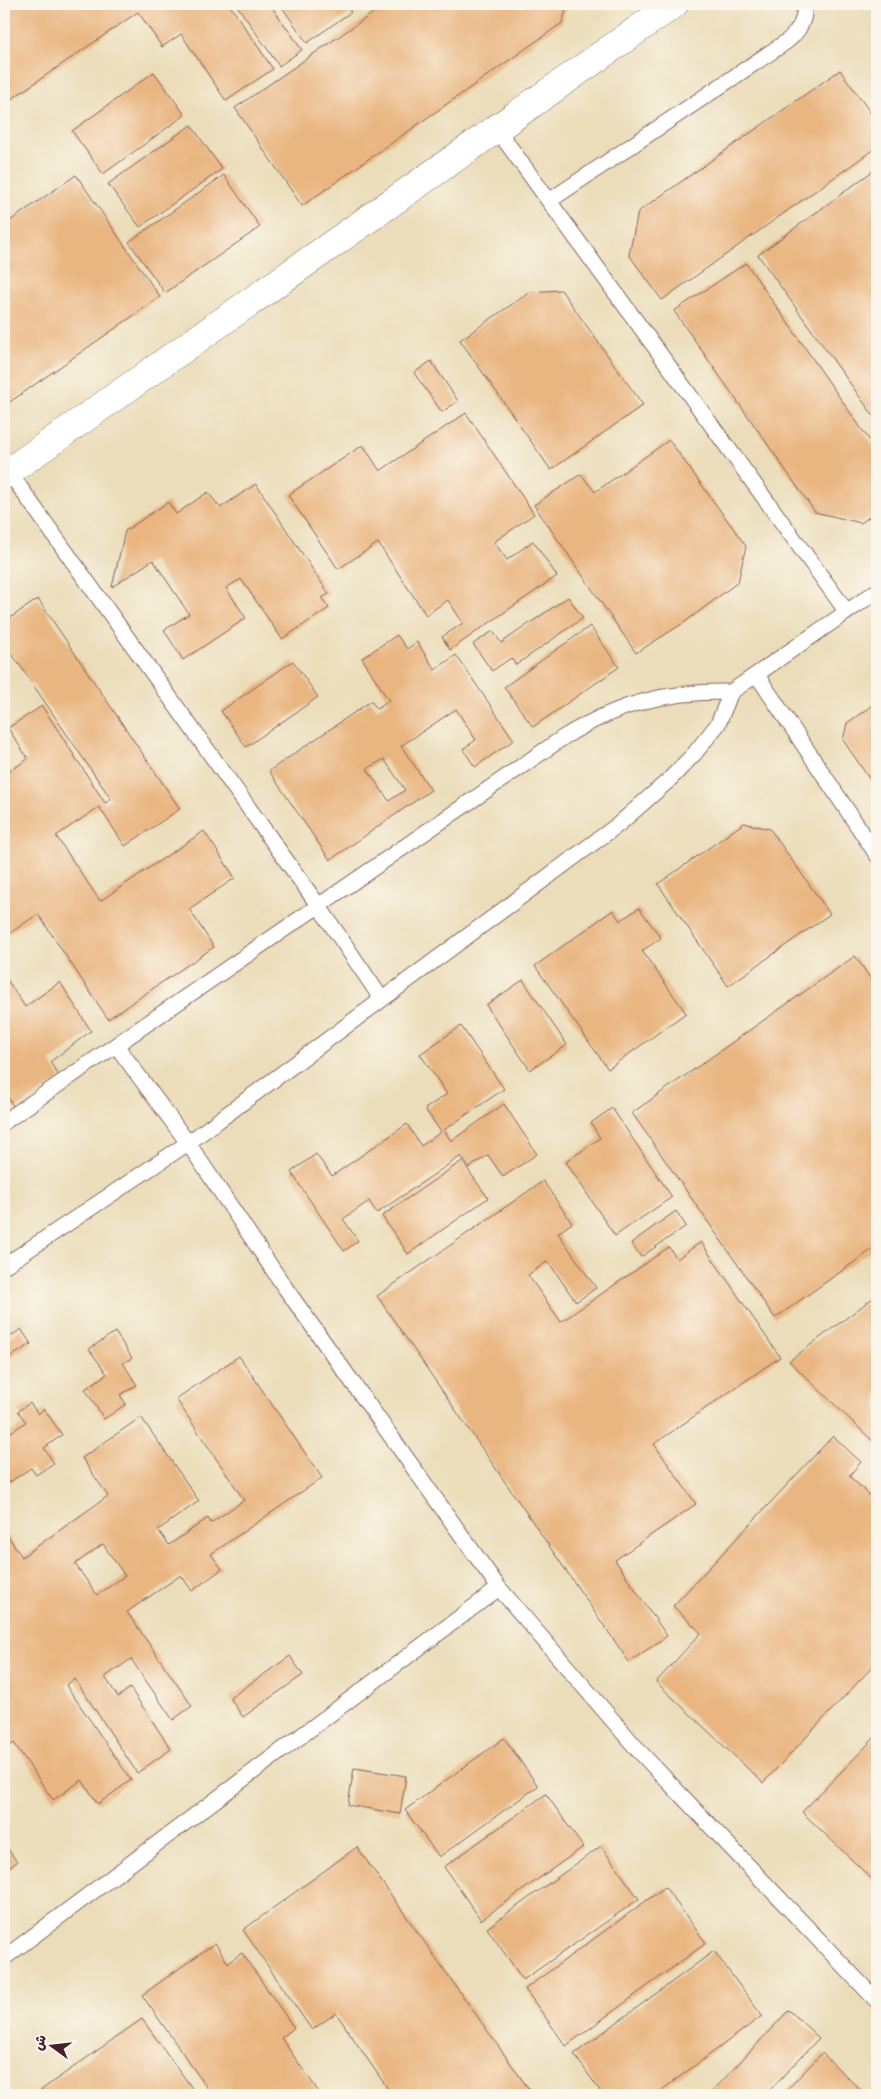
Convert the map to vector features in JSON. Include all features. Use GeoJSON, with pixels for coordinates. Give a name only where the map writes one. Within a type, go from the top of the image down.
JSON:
{"type":"FeatureCollection","features":[{"type":"Feature","properties":{"kind":"street"},"geometry":{"type":"LineString","coordinates":[[6,473],[674,4]]}},
{"type":"Feature","properties":{"kind":"lane"},"geometry":{"type":"LineString","coordinates":[[549,201],[786,42],[796,33],[803,20],[804,4]]}},
{"type":"Feature","properties":{"kind":"lane"},"geometry":{"type":"LineString","coordinates":[[496,128],[847,612]]}},
{"type":"Feature","properties":{"kind":"lane"},"geometry":{"type":"LineString","coordinates":[[6,473],[318,905],[381,998]]}},
{"type":"Feature","properties":{"kind":"lane"},"geometry":{"type":"LineString","coordinates":[[4,1122],[318,905],[594,719],[627,705],[661,696],[696,692],[731,692],[877,591]]}},
{"type":"Feature","properties":{"kind":"lane"},"geometry":{"type":"LineString","coordinates":[[757,675],[877,855]]}},
{"type":"Feature","properties":{"kind":"lane"},"geometry":{"type":"LineString","coordinates":[[4,1266],[188,1143],[641,805],[695,753],[718,724],[731,692]]}},
{"type":"Feature","properties":{"kind":"lane"},"geometry":{"type":"LineString","coordinates":[[116,1045],[188,1143],[286,1289],[499,1588],[639,1751],[877,2001]]}},
{"type":"Feature","properties":{"kind":"lane"},"geometry":{"type":"LineString","coordinates":[[4,1958],[499,1588]]}},
{"type":"Feature","properties":{"kind":"building"},"geometry":{"type":"Polygon","coordinates":[[[4,4],[229,4],[273,69],[226,101],[181,34],[162,47],[138,12],[4,104],[4,4]]]}},
{"type":"Feature","properties":{"kind":"building"},"geometry":{"type":"Polygon","coordinates":[[[236,4],[270,4],[302,50],[279,66],[236,4]]]}},
{"type":"Feature","properties":{"kind":"building"},"geometry":{"type":"Polygon","coordinates":[[[280,4],[346,4],[351,12],[307,43],[280,4]]]}},
{"type":"Feature","properties":{"kind":"building"},"geometry":{"type":"Polygon","coordinates":[[[386,4],[568,4],[562,23],[302,206],[235,108],[386,4]]]}},
{"type":"Feature","properties":{"kind":"building"},"geometry":{"type":"Polygon","coordinates":[[[840,70],[877,122],[877,147],[662,300],[629,255],[638,212],[840,70]]]}},
{"type":"Feature","properties":{"kind":"building"},"geometry":{"type":"Polygon","coordinates":[[[154,72],[185,115],[103,174],[72,131],[154,72]]]}},
{"type":"Feature","properties":{"kind":"building"},"geometry":{"type":"Polygon","coordinates":[[[191,125],[222,169],[140,227],[108,184],[191,125]]]}},
{"type":"Feature","properties":{"kind":"building"},"geometry":{"type":"Polygon","coordinates":[[[877,168],[877,421],[758,255],[877,168]]]}},
{"type":"Feature","properties":{"kind":"building"},"geometry":{"type":"Polygon","coordinates":[[[76,175],[160,297],[4,406],[4,225],[76,175]]]}},
{"type":"Feature","properties":{"kind":"building"},"geometry":{"type":"Polygon","coordinates":[[[224,175],[260,227],[165,293],[129,242],[224,175]]]}},
{"type":"Feature","properties":{"kind":"building"},"geometry":{"type":"Polygon","coordinates":[[[746,263],[877,451],[877,511],[861,523],[815,512],[674,311],[746,263]]]}},
{"type":"Feature","properties":{"kind":"building"},"geometry":{"type":"Polygon","coordinates":[[[561,290],[643,405],[551,470],[460,340],[530,292],[561,290]]]}},
{"type":"Feature","properties":{"kind":"building"},"geometry":{"type":"Polygon","coordinates":[[[431,361],[458,401],[442,412],[414,373],[431,361]]]}},
{"type":"Feature","properties":{"kind":"building"},"geometry":{"type":"Polygon","coordinates":[[[466,413],[534,514],[494,542],[507,560],[533,541],[557,576],[450,650],[442,637],[463,623],[448,600],[426,615],[378,543],[338,569],[288,495],[363,445],[380,471],[466,413]]]}},
{"type":"Feature","properties":{"kind":"building"},"geometry":{"type":"Polygon","coordinates":[[[669,440],[746,546],[738,582],[685,622],[636,653],[534,505],[581,474],[595,492],[669,440]]]}},
{"type":"Feature","properties":{"kind":"building"},"geometry":{"type":"Polygon","coordinates":[[[256,484],[329,594],[322,598],[329,608],[282,639],[241,579],[226,588],[246,618],[183,660],[164,630],[189,614],[153,560],[112,587],[125,531],[168,502],[176,514],[208,492],[220,508],[256,484]]]}},
{"type":"Feature","properties":{"kind":"building"},"geometry":{"type":"Polygon","coordinates":[[[568,597],[583,618],[516,665],[511,658],[492,671],[473,644],[493,631],[501,643],[568,597]]]}},
{"type":"Feature","properties":{"kind":"building"},"geometry":{"type":"Polygon","coordinates":[[[38,599],[180,809],[125,846],[99,807],[56,836],[100,901],[204,831],[235,878],[189,909],[214,947],[108,1019],[38,914],[4,937],[4,775],[28,759],[8,728],[42,706],[105,803],[111,799],[10,651],[4,655],[4,622],[38,599]]]}},
{"type":"Feature","properties":{"kind":"building"},"geometry":{"type":"Polygon","coordinates":[[[590,626],[619,667],[533,727],[504,687],[590,626]]]}},
{"type":"Feature","properties":{"kind":"building"},"geometry":{"type":"Polygon","coordinates":[[[397,635],[407,649],[417,642],[435,670],[456,655],[514,740],[475,767],[463,749],[476,740],[456,709],[401,746],[431,790],[330,860],[269,771],[371,701],[377,709],[389,701],[362,658],[397,635]],[[384,759],[367,769],[389,801],[405,790],[384,759]]]}},
{"type":"Feature","properties":{"kind":"building"},"geometry":{"type":"Polygon","coordinates":[[[293,661],[318,697],[246,747],[221,711],[293,661]]]}},
{"type":"Feature","properties":{"kind":"building"},"geometry":{"type":"Polygon","coordinates":[[[877,702],[877,790],[843,740],[847,723],[877,702]]]}},
{"type":"Feature","properties":{"kind":"building"},"geometry":{"type":"Polygon","coordinates":[[[744,823],[770,829],[830,914],[728,986],[658,884],[744,823]]]}},
{"type":"Feature","properties":{"kind":"building"},"geometry":{"type":"Polygon","coordinates":[[[639,908],[661,938],[642,951],[686,1013],[608,1069],[535,966],[613,910],[620,921],[639,908]]]}},
{"type":"Feature","properties":{"kind":"building"},"geometry":{"type":"Polygon","coordinates":[[[855,956],[877,988],[877,1246],[775,1318],[632,1113],[855,956]]]}},
{"type":"Feature","properties":{"kind":"building"},"geometry":{"type":"Polygon","coordinates":[[[4,975],[25,1007],[60,982],[91,1031],[50,1062],[61,1079],[15,1109],[4,1091],[4,975]]]}},
{"type":"Feature","properties":{"kind":"building"},"geometry":{"type":"Polygon","coordinates":[[[523,980],[567,1045],[530,1070],[486,1005],[523,980]]]}},
{"type":"Feature","properties":{"kind":"building"},"geometry":{"type":"Polygon","coordinates":[[[461,1026],[504,1089],[444,1130],[451,1141],[504,1104],[537,1154],[503,1177],[488,1155],[469,1168],[461,1156],[377,1213],[369,1201],[343,1219],[358,1241],[344,1251],[291,1172],[316,1154],[332,1176],[407,1124],[421,1146],[441,1132],[425,1109],[447,1094],[420,1054],[461,1026]]]}},
{"type":"Feature","properties":{"kind":"building"},"geometry":{"type":"Polygon","coordinates":[[[612,1108],[672,1197],[615,1236],[566,1162],[600,1138],[591,1123],[612,1108]]]}},
{"type":"Feature","properties":{"kind":"building"},"geometry":{"type":"Polygon","coordinates":[[[462,1161],[488,1198],[408,1254],[382,1216],[462,1161]]]}},
{"type":"Feature","properties":{"kind":"building"},"geometry":{"type":"Polygon","coordinates":[[[543,1181],[572,1223],[558,1233],[596,1288],[576,1302],[548,1261],[528,1275],[561,1322],[669,1247],[677,1259],[701,1242],[780,1357],[654,1444],[696,1504],[615,1560],[667,1636],[629,1662],[377,1296],[543,1181]]]}},
{"type":"Feature","properties":{"kind":"building"},"geometry":{"type":"Polygon","coordinates":[[[676,1211],[686,1226],[641,1257],[631,1243],[676,1211]]]}},
{"type":"Feature","properties":{"kind":"building"},"geometry":{"type":"Polygon","coordinates":[[[877,1295],[877,1445],[789,1361],[877,1295]]]}},
{"type":"Feature","properties":{"kind":"building"},"geometry":{"type":"Polygon","coordinates":[[[21,1329],[31,1344],[4,1361],[4,1341],[21,1329]]]}},
{"type":"Feature","properties":{"kind":"building"},"geometry":{"type":"Polygon","coordinates":[[[115,1332],[132,1358],[123,1363],[137,1385],[120,1395],[126,1404],[104,1419],[85,1389],[107,1374],[89,1349],[115,1332]]]}},
{"type":"Feature","properties":{"kind":"building"},"geometry":{"type":"Polygon","coordinates":[[[239,1356],[322,1478],[211,1554],[222,1569],[192,1591],[181,1575],[127,1612],[192,1706],[173,1720],[131,1659],[105,1677],[118,1697],[130,1688],[171,1749],[137,1773],[75,1679],[66,1685],[131,1780],[98,1804],[82,1780],[53,1800],[14,1743],[4,1750],[4,1530],[22,1557],[108,1496],[82,1458],[141,1417],[199,1501],[158,1530],[169,1545],[208,1518],[211,1523],[244,1500],[176,1399],[239,1356]],[[103,1544],[75,1564],[97,1595],[125,1576],[103,1544]]]}},
{"type":"Feature","properties":{"kind":"building"},"geometry":{"type":"Polygon","coordinates":[[[30,1403],[38,1414],[44,1409],[62,1435],[44,1448],[54,1463],[36,1475],[31,1468],[4,1486],[4,1437],[26,1422],[18,1411],[30,1403]]]}},
{"type":"Feature","properties":{"kind":"building"},"geometry":{"type":"Polygon","coordinates":[[[833,1436],[861,1462],[849,1476],[877,1502],[877,1662],[763,1783],[656,1682],[701,1633],[673,1606],[833,1436]]]}},
{"type":"Feature","properties":{"kind":"building"},"geometry":{"type":"Polygon","coordinates":[[[290,1656],[303,1675],[243,1717],[230,1698],[290,1656]]]}},
{"type":"Feature","properties":{"kind":"building"},"geometry":{"type":"Polygon","coordinates":[[[877,1735],[877,1884],[802,1812],[877,1735]]]}},
{"type":"Feature","properties":{"kind":"building"},"geometry":{"type":"Polygon","coordinates":[[[504,1738],[538,1786],[439,1857],[405,1810],[504,1738]]]}},
{"type":"Feature","properties":{"kind":"building"},"geometry":{"type":"Polygon","coordinates":[[[354,1768],[406,1776],[400,1814],[348,1805],[354,1768]]]}},
{"type":"Feature","properties":{"kind":"building"},"geometry":{"type":"Polygon","coordinates":[[[546,1794],[583,1847],[481,1920],[444,1867],[546,1794]]]}},
{"type":"Feature","properties":{"kind":"building"},"geometry":{"type":"Polygon","coordinates":[[[4,1843],[17,1862],[4,1871],[4,1843]]]}},
{"type":"Feature","properties":{"kind":"building"},"geometry":{"type":"Polygon","coordinates":[[[601,1846],[639,1899],[523,1980],[487,1928],[601,1846]]]}},
{"type":"Feature","properties":{"kind":"building"},"geometry":{"type":"Polygon","coordinates":[[[357,1847],[533,2095],[392,2095],[336,2013],[312,2030],[243,1930],[357,1847]]]}},
{"type":"Feature","properties":{"kind":"building"},"geometry":{"type":"Polygon","coordinates":[[[665,1887],[706,1943],[566,2046],[525,1989],[665,1887]]]}},
{"type":"Feature","properties":{"kind":"building"},"geometry":{"type":"Polygon","coordinates":[[[215,1943],[228,1963],[242,1953],[294,2028],[281,2038],[321,2095],[212,2095],[142,1995],[215,1943]]]}},
{"type":"Feature","properties":{"kind":"building"},"geometry":{"type":"Polygon","coordinates":[[[714,1951],[762,2016],[655,2095],[603,2095],[574,2054],[714,1951]]]}},
{"type":"Feature","properties":{"kind":"building"},"geometry":{"type":"Polygon","coordinates":[[[789,2010],[819,2038],[765,2095],[709,2095],[789,2010]]]}},
{"type":"Feature","properties":{"kind":"building"},"geometry":{"type":"Polygon","coordinates":[[[142,2019],[197,2095],[34,2095],[142,2019]]]}},
{"type":"Feature","properties":{"kind":"building"},"geometry":{"type":"Polygon","coordinates":[[[822,2053],[866,2095],[782,2095],[822,2053]]]}}]}
